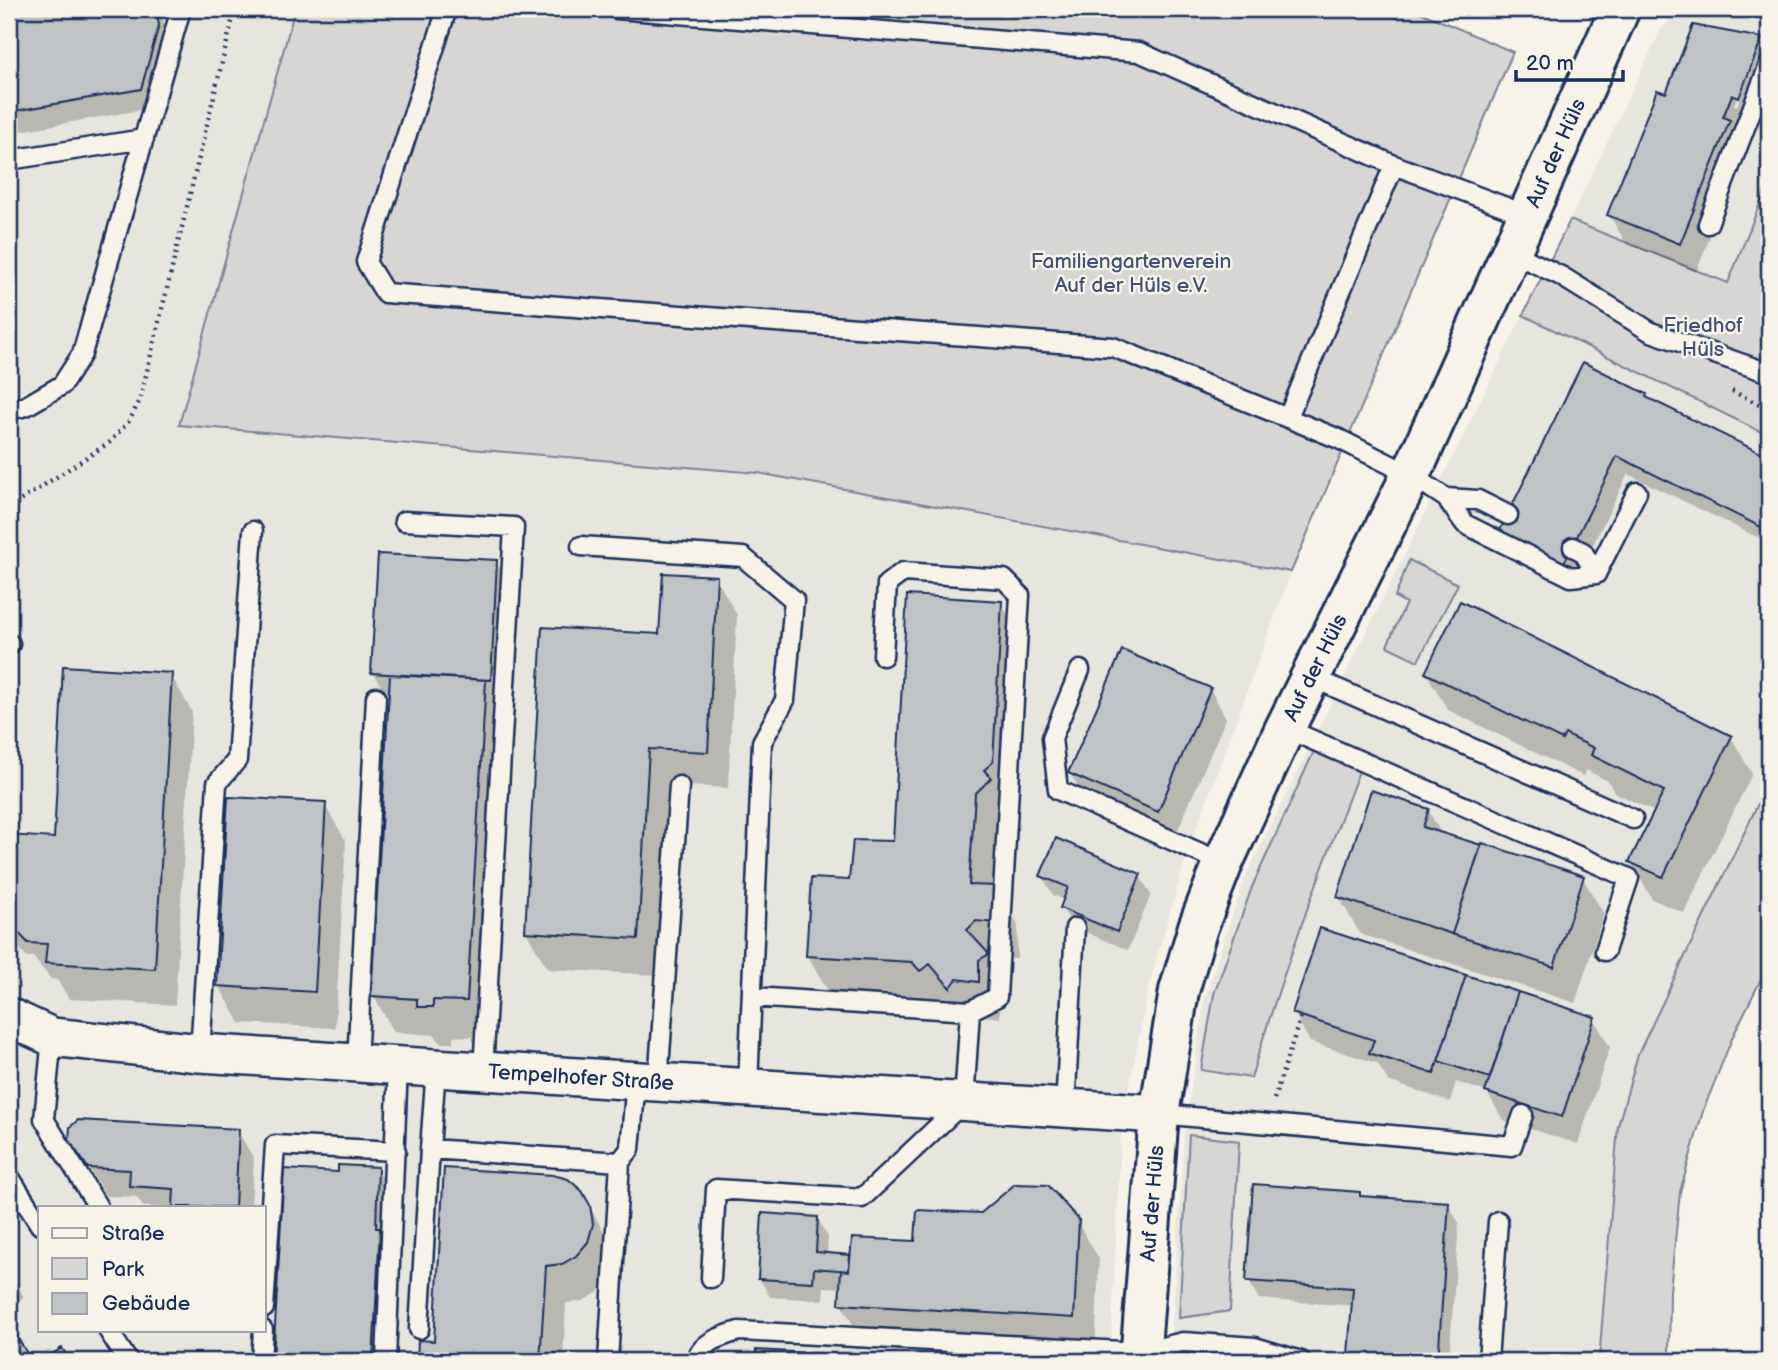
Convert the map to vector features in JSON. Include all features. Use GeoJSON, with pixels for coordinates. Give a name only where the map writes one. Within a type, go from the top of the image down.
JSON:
{"type":"FeatureCollection","features":[{"type":"Feature","properties":{"kind":"street","name":"Auf der Hüls"},"geometry":{"type":"LineString","coordinates":[[1141,1357],[1159,1114],[1179,991],[1198,927],[1223,863],[1285,728],[1411,475],[1620,9]]}},
{"type":"Feature","properties":{"kind":"street","name":"Tempelhofer Straße"},"geometry":{"type":"LineString","coordinates":[[9,1017],[52,1037],[200,1054],[1159,1114]]}},
{"type":"Feature","properties":{"kind":"lane"},"geometry":{"type":"LineString","coordinates":[[9,410],[26,407],[62,385],[82,354],[181,9]]}},
{"type":"Feature","properties":{"kind":"lane"},"geometry":{"type":"LineString","coordinates":[[447,9],[366,262],[385,293],[1114,347],[1288,417],[1411,475],[1446,498],[1465,524],[1571,577],[1596,574]]}},
{"type":"Feature","properties":{"kind":"lane"},"geometry":{"type":"LineString","coordinates":[[617,9],[1139,52],[1394,164],[1527,215]]}},
{"type":"Feature","properties":{"kind":"lane"},"geometry":{"type":"LineString","coordinates":[[1708,224],[1769,65]]}},
{"type":"Feature","properties":{"kind":"lane"},"geometry":{"type":"LineString","coordinates":[[9,160],[144,139]]}},
{"type":"Feature","properties":{"kind":"lane"},"geometry":{"type":"LineString","coordinates":[[1288,417],[1394,164]]}},
{"type":"Feature","properties":{"kind":"lane"},"geometry":{"type":"LineString","coordinates":[[1511,252],[1561,276],[1651,332],[1769,373]]}},
{"type":"Feature","properties":{"kind":"lane"},"geometry":{"type":"LineString","coordinates":[[1596,574],[1637,492]]}},
{"type":"Feature","properties":{"kind":"lane"},"geometry":{"type":"LineString","coordinates":[[1446,498],[1478,500],[1508,514]]}},
{"type":"Feature","properties":{"kind":"lane"},"geometry":{"type":"LineString","coordinates":[[404,521],[514,527],[483,1071]]}},
{"type":"Feature","properties":{"kind":"lane"},"geometry":{"type":"LineString","coordinates":[[200,1054],[218,782],[237,760],[253,531]]}},
{"type":"Feature","properties":{"kind":"lane"},"geometry":{"type":"LineString","coordinates":[[581,546],[743,557],[794,600],[785,700],[762,742],[748,1087]]}},
{"type":"Feature","properties":{"kind":"lane"},"geometry":{"type":"LineString","coordinates":[[1573,547],[1583,552],[1596,574]]}},
{"type":"Feature","properties":{"kind":"lane"},"geometry":{"type":"LineString","coordinates":[[752,997],[970,1011],[997,997],[1020,594],[1004,579],[903,572],[887,584],[883,656]]}},
{"type":"Feature","properties":{"kind":"lane"},"geometry":{"type":"LineString","coordinates":[[1080,670],[1052,738],[1058,790],[1223,863]]}},
{"type":"Feature","properties":{"kind":"lane"},"geometry":{"type":"LineString","coordinates":[[1311,677],[1633,819]]}},
{"type":"Feature","properties":{"kind":"lane"},"geometry":{"type":"LineString","coordinates":[[356,1063],[376,697]]}},
{"type":"Feature","properties":{"kind":"lane"},"geometry":{"type":"LineString","coordinates":[[1285,728],[1629,878],[1605,951]]}},
{"type":"Feature","properties":{"kind":"lane"},"geometry":{"type":"LineString","coordinates":[[608,1361],[620,1162],[630,1149],[647,1082],[679,786]]}},
{"type":"Feature","properties":{"kind":"lane"},"geometry":{"type":"LineString","coordinates":[[1065,1109],[1075,928]]}},
{"type":"Feature","properties":{"kind":"lane"},"geometry":{"type":"LineString","coordinates":[[711,1278],[716,1189],[862,1198],[964,1102],[970,1011]]}},
{"type":"Feature","properties":{"kind":"lane"},"geometry":{"type":"LineString","coordinates":[[52,1037],[44,1119],[97,1206]]}},
{"type":"Feature","properties":{"kind":"lane"},"geometry":{"type":"LineString","coordinates":[[386,1361],[398,1065]]}},
{"type":"Feature","properties":{"kind":"lane"},"geometry":{"type":"LineString","coordinates":[[419,1329],[436,1068]]}},
{"type":"Feature","properties":{"kind":"lane"},"geometry":{"type":"LineString","coordinates":[[1159,1114],[1512,1146],[1523,1115]]}},
{"type":"Feature","properties":{"kind":"lane"},"geometry":{"type":"LineString","coordinates":[[266,1278],[275,1145],[396,1151]]}},
{"type":"Feature","properties":{"kind":"lane"},"geometry":{"type":"LineString","coordinates":[[430,1149],[620,1162]]}},
{"type":"Feature","properties":{"kind":"lane"},"geometry":{"type":"LineString","coordinates":[[9,1176],[38,1222]]}},
{"type":"Feature","properties":{"kind":"lane"},"geometry":{"type":"LineString","coordinates":[[1488,1361],[1498,1222]]}},
{"type":"Feature","properties":{"kind":"lane"},"geometry":{"type":"LineString","coordinates":[[696,1361],[698,1353],[715,1338],[739,1331],[1141,1357],[1183,1342],[1255,1347],[1301,1361]]}},
{"type":"Feature","properties":{"kind":"lane"},"geometry":{"type":"LineString","coordinates":[[109,1332],[128,1361]]}},
{"type":"Feature","properties":{"kind":"lane"},"geometry":{"type":"LineString","coordinates":[[261,1361],[263,1332]]}},
{"type":"Feature","properties":{"kind":"path"},"geometry":{"type":"LineString","coordinates":[[9,508],[110,442],[129,421],[139,400],[235,9]]}},
{"type":"Feature","properties":{"kind":"path"},"geometry":{"type":"LineString","coordinates":[[1266,1124],[1301,1016]]}},
{"type":"Feature","properties":{"kind":"shaded area"},"geometry":{"type":"Polygon","coordinates":[[[9,9],[295,9],[179,425],[758,473],[1291,572],[1186,857],[1149,984],[1121,1131],[1110,1361],[9,1361],[9,9]]]}},
{"type":"Feature","properties":{"kind":"shaded area"},"geometry":{"type":"Polygon","coordinates":[[[1679,9],[1748,9],[1769,13],[1769,181],[1728,283],[1570,220],[1661,30],[1679,9]]]}},
{"type":"Feature","properties":{"kind":"shaded area"},"geometry":{"type":"Polygon","coordinates":[[[1523,315],[1769,436],[1769,781],[1638,1054],[1618,1126],[1599,1361],[1170,1361],[1184,1135],[1205,996],[1245,878],[1523,315]]]}},
{"type":"Feature","properties":{"kind":"green space","name":"Familiengartenverein Auf der Hüls e.V."},"geometry":{"type":"Polygon","coordinates":[[[295,9],[1413,9],[1513,52],[1291,572],[758,473],[179,425],[295,9]]]}},
{"type":"Feature","properties":{"kind":"green space","name":"Friedhof Hüls"},"geometry":{"type":"Polygon","coordinates":[[[1769,181],[1769,436],[1523,315],[1570,220],[1728,283],[1769,181]]]}},
{"type":"Feature","properties":{"kind":"green space"},"geometry":{"type":"Polygon","coordinates":[[[1409,560],[1458,584],[1418,661],[1387,646],[1406,603],[1395,597],[1409,560]]]}},
{"type":"Feature","properties":{"kind":"green space"},"geometry":{"type":"Polygon","coordinates":[[[1314,751],[1359,771],[1289,962],[1251,1078],[1201,1070],[1214,994],[1252,887],[1314,751]]]}},
{"type":"Feature","properties":{"kind":"green space"},"geometry":{"type":"Polygon","coordinates":[[[1769,781],[1769,963],[1733,1036],[1703,1111],[1680,1192],[1670,1291],[1669,1361],[1599,1361],[1618,1126],[1638,1054],[1769,781]]]}},
{"type":"Feature","properties":{"kind":"green space"},"geometry":{"type":"Polygon","coordinates":[[[1189,1135],[1239,1141],[1230,1311],[1179,1318],[1189,1135]]]}},
{"type":"Feature","properties":{"kind":"building"},"geometry":{"type":"Polygon","coordinates":[[[9,9],[81,9],[82,15],[121,9],[156,9],[159,25],[141,89],[9,112],[9,9]]]}},
{"type":"Feature","properties":{"kind":"building"},"geometry":{"type":"Polygon","coordinates":[[[1693,25],[1762,38],[1739,98],[1732,95],[1723,117],[1730,120],[1680,244],[1607,215],[1657,90],[1666,93],[1693,25]]]}},
{"type":"Feature","properties":{"kind":"building"},"geometry":{"type":"Polygon","coordinates":[[[1583,362],[1647,394],[1646,397],[1769,457],[1769,531],[1617,456],[1564,563],[1499,532],[1583,362]]]}},
{"type":"Feature","properties":{"kind":"building"},"geometry":{"type":"Polygon","coordinates":[[[378,554],[497,560],[491,680],[371,673],[378,554]]]}},
{"type":"Feature","properties":{"kind":"building"},"geometry":{"type":"Polygon","coordinates":[[[663,573],[717,576],[708,752],[649,749],[638,939],[525,932],[542,627],[659,634],[663,573]]]}},
{"type":"Feature","properties":{"kind":"building"},"geometry":{"type":"Polygon","coordinates":[[[907,595],[1002,601],[993,762],[984,770],[991,778],[975,794],[969,885],[998,886],[996,923],[976,921],[967,930],[989,954],[979,960],[979,982],[957,979],[950,988],[930,964],[920,971],[912,962],[806,956],[811,878],[849,880],[853,840],[893,841],[907,595]]]}},
{"type":"Feature","properties":{"kind":"building"},"geometry":{"type":"Polygon","coordinates":[[[1460,601],[1732,736],[1663,877],[1629,862],[1664,791],[1591,755],[1594,748],[1565,734],[1562,740],[1425,673],[1460,601]]]}},
{"type":"Feature","properties":{"kind":"building"},"geometry":{"type":"Polygon","coordinates":[[[1122,650],[1211,688],[1158,812],[1068,773],[1122,650]]]}},
{"type":"Feature","properties":{"kind":"building"},"geometry":{"type":"Polygon","coordinates":[[[63,666],[172,673],[155,969],[45,963],[47,944],[28,943],[15,929],[16,921],[9,921],[9,835],[54,838],[63,666]]]}},
{"type":"Feature","properties":{"kind":"building"},"geometry":{"type":"Polygon","coordinates":[[[390,675],[486,680],[467,1001],[433,1000],[433,1007],[417,1007],[417,999],[371,996],[390,675]]]}},
{"type":"Feature","properties":{"kind":"building"},"geometry":{"type":"Polygon","coordinates":[[[1371,790],[1429,809],[1423,827],[1481,845],[1452,934],[1337,897],[1371,790]]]}},
{"type":"Feature","properties":{"kind":"building"},"geometry":{"type":"Polygon","coordinates":[[[228,797],[326,802],[315,992],[217,986],[228,797]]]}},
{"type":"Feature","properties":{"kind":"building"},"geometry":{"type":"Polygon","coordinates":[[[1056,838],[1141,874],[1117,932],[1060,908],[1068,887],[1040,876],[1056,838]]]}},
{"type":"Feature","properties":{"kind":"building"},"geometry":{"type":"Polygon","coordinates":[[[1482,843],[1584,876],[1554,967],[1452,934],[1482,843]]]}},
{"type":"Feature","properties":{"kind":"building"},"geometry":{"type":"Polygon","coordinates":[[[1320,928],[1466,975],[1434,1074],[1369,1053],[1374,1040],[1292,1013],[1320,928]]]}},
{"type":"Feature","properties":{"kind":"building"},"geometry":{"type":"Polygon","coordinates":[[[1466,975],[1518,992],[1490,1078],[1438,1061],[1466,975]]]}},
{"type":"Feature","properties":{"kind":"building"},"geometry":{"type":"Polygon","coordinates":[[[1518,992],[1595,1017],[1562,1117],[1485,1092],[1518,992]]]}},
{"type":"Feature","properties":{"kind":"building"},"geometry":{"type":"Polygon","coordinates":[[[78,1120],[239,1129],[235,1206],[173,1206],[174,1189],[129,1186],[130,1170],[88,1168],[69,1140],[70,1127],[78,1120]]]}},
{"type":"Feature","properties":{"kind":"building"},"geometry":{"type":"Polygon","coordinates":[[[338,1165],[378,1167],[376,1228],[380,1228],[373,1361],[273,1361],[284,1169],[338,1172],[338,1165]]]}},
{"type":"Feature","properties":{"kind":"building"},"geometry":{"type":"Polygon","coordinates":[[[444,1168],[553,1175],[568,1179],[582,1191],[590,1205],[593,1224],[588,1242],[576,1256],[562,1264],[546,1266],[540,1361],[417,1361],[418,1340],[434,1341],[444,1168]]]}},
{"type":"Feature","properties":{"kind":"building"},"geometry":{"type":"Polygon","coordinates":[[[1015,1184],[1048,1185],[1079,1220],[1074,1318],[839,1304],[841,1270],[849,1271],[852,1238],[915,1241],[917,1210],[981,1213],[1015,1184]]]}},
{"type":"Feature","properties":{"kind":"building"},"geometry":{"type":"Polygon","coordinates":[[[1253,1184],[1360,1192],[1360,1196],[1449,1202],[1438,1361],[1348,1355],[1353,1288],[1246,1281],[1253,1184]]]}},
{"type":"Feature","properties":{"kind":"building"},"geometry":{"type":"Polygon","coordinates":[[[762,1213],[818,1217],[816,1252],[850,1255],[849,1271],[814,1268],[813,1282],[758,1279],[762,1213]]]}},
{"type":"Feature","properties":{"kind":"building"},"geometry":{"type":"Polygon","coordinates":[[[9,1324],[30,1358],[27,1359],[29,1361],[9,1361],[9,1324]]]}},
{"type":"Feature","properties":{"kind":"building"},"geometry":{"type":"Polygon","coordinates":[[[62,1348],[70,1361],[41,1361],[62,1348]]]}},
{"type":"Feature","properties":{"kind":"building"},"geometry":{"type":"Polygon","coordinates":[[[756,1350],[846,1355],[845,1359],[860,1360],[860,1357],[951,1361],[755,1361],[756,1350]]]}},
{"type":"Feature","properties":{"kind":"building"},"geometry":{"type":"Polygon","coordinates":[[[1060,1357],[1060,1361],[984,1361],[1060,1357]]]}}]}
